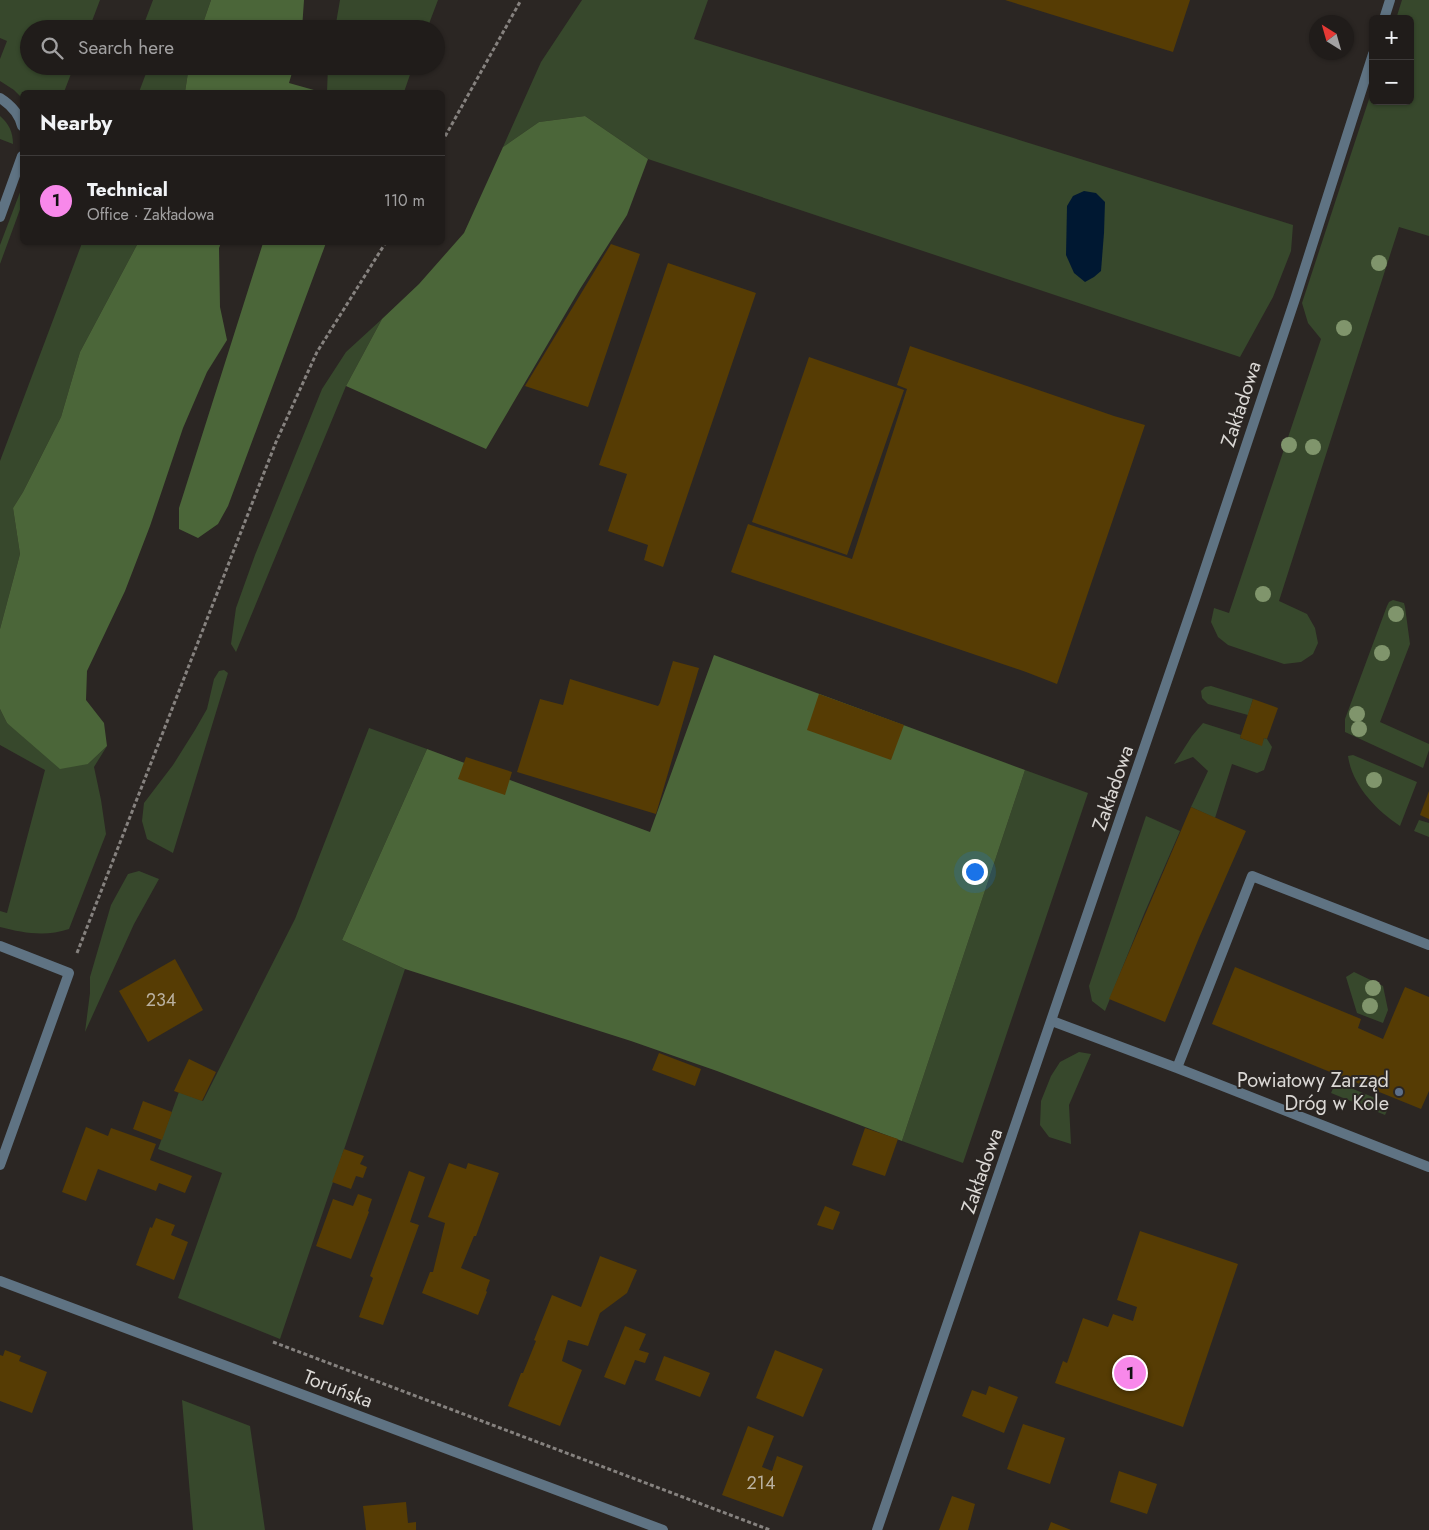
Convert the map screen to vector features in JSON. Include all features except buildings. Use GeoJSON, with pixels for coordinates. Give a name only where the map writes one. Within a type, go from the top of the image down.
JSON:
{"type":"FeatureCollection","features":[{"type":"Feature","properties":{"kind":"street"},"geometry":{"type":"LineString","coordinates":[[1385,15],[1390,0]]}},
{"type":"Feature","properties":{"kind":"street","name":"Zakładowa"},"geometry":{"type":"LineString","coordinates":[[877,1530],[1052,1021],[1285,328],[1371,60]]}},
{"type":"Feature","properties":{"kind":"street"},"geometry":{"type":"LineString","coordinates":[[0,98],[16,111],[20,117]]}},
{"type":"Feature","properties":{"kind":"street"},"geometry":{"type":"LineString","coordinates":[[0,218],[20,162]]}},
{"type":"Feature","properties":{"kind":"street"},"geometry":{"type":"LineString","coordinates":[[1177,1068],[1252,876],[1429,945]]}},
{"type":"Feature","properties":{"kind":"street"},"geometry":{"type":"LineString","coordinates":[[0,946],[69,973],[0,1166]]}},
{"type":"Feature","properties":{"kind":"street"},"geometry":{"type":"LineString","coordinates":[[1052,1021],[1429,1167]]}},
{"type":"Feature","properties":{"kind":"street","name":"Toruńska"},"geometry":{"type":"LineString","coordinates":[[0,1281],[663,1530]]}},
{"type":"Feature","properties":{"kind":"path"},"geometry":{"type":"LineString","coordinates":[[445,137],[521,0]]}},
{"type":"Feature","properties":{"kind":"path"},"geometry":{"type":"LineString","coordinates":[[69,973],[276,442],[317,352],[384,245]]}},
{"type":"Feature","properties":{"kind":"path"},"geometry":{"type":"LineString","coordinates":[[273,1342],[770,1530]]}},
{"type":"Feature","properties":{"kind":"green space"},"geometry":{"type":"Polygon","coordinates":[[[0,0],[100,0],[92,20],[20,20],[20,75],[71,75],[65,90],[20,90],[20,96],[0,81],[0,59],[7,41],[0,38],[0,0]]]}},
{"type":"Feature","properties":{"kind":"green space"},"geometry":{"type":"Polygon","coordinates":[[[153,0],[211,0],[204,20],[145,20],[153,0]]]}},
{"type":"Feature","properties":{"kind":"green space"},"geometry":{"type":"Polygon","coordinates":[[[211,0],[304,0],[303,20],[204,20],[211,0]]]}},
{"type":"Feature","properties":{"kind":"green space"},"geometry":{"type":"Polygon","coordinates":[[[340,0],[438,0],[430,20],[337,20],[340,0]]]}},
{"type":"Feature","properties":{"kind":"green space"},"geometry":{"type":"Polygon","coordinates":[[[582,0],[708,0],[694,39],[1293,225],[1291,251],[1273,297],[1240,357],[648,159],[585,116],[539,122],[503,147],[541,62],[582,0]]]}},
{"type":"Feature","properties":{"kind":"green space"},"geometry":{"type":"Polygon","coordinates":[[[1402,0],[1429,0],[1429,236],[1399,227],[1279,601],[1307,614],[1315,628],[1318,643],[1313,654],[1301,662],[1284,664],[1228,645],[1218,637],[1211,622],[1214,608],[1229,613],[1321,339],[1308,323],[1302,303],[1369,99],[1369,105],[1414,105],[1414,15],[1397,15],[1402,0]]]}},
{"type":"Feature","properties":{"kind":"green space"},"geometry":{"type":"Polygon","coordinates":[[[145,75],[188,75],[185,90],[140,90],[145,75]]]}},
{"type":"Feature","properties":{"kind":"green space"},"geometry":{"type":"Polygon","coordinates":[[[188,75],[291,75],[289,83],[314,90],[185,90],[188,75]]]}},
{"type":"Feature","properties":{"kind":"green space"},"geometry":{"type":"Polygon","coordinates":[[[328,75],[410,75],[405,90],[327,90],[328,75]]]}},
{"type":"Feature","properties":{"kind":"green space"},"geometry":{"type":"Polygon","coordinates":[[[0,116],[10,128],[13,144],[0,139],[0,116]]]}},
{"type":"Feature","properties":{"kind":"green space"},"geometry":{"type":"Polygon","coordinates":[[[585,116],[648,159],[627,215],[580,289],[486,449],[346,386],[382,319],[419,284],[464,233],[503,147],[539,122],[585,116]]]}},
{"type":"Feature","properties":{"kind":"green space"},"geometry":{"type":"Polygon","coordinates":[[[20,192],[20,209],[0,264],[0,245],[20,192]]]}},
{"type":"Feature","properties":{"kind":"green space"},"geometry":{"type":"Polygon","coordinates":[[[81,245],[137,245],[80,352],[61,417],[13,508],[20,554],[0,629],[0,461],[81,245]]]}},
{"type":"Feature","properties":{"kind":"green space"},"geometry":{"type":"Polygon","coordinates":[[[137,245],[220,245],[220,307],[227,340],[207,372],[183,428],[150,526],[125,591],[87,671],[86,700],[104,723],[107,746],[88,764],[60,769],[7,723],[0,709],[0,629],[20,554],[13,508],[61,417],[80,352],[137,245]]]}},
{"type":"Feature","properties":{"kind":"green space"},"geometry":{"type":"Polygon","coordinates":[[[262,245],[325,245],[228,506],[218,524],[198,538],[179,529],[179,508],[262,245]]]}},
{"type":"Feature","properties":{"kind":"green space"},"geometry":{"type":"Polygon","coordinates":[[[382,319],[346,386],[236,652],[231,644],[236,608],[255,555],[322,389],[346,352],[382,319]]]}},
{"type":"Feature","properties":{"kind":"green space"},"geometry":{"type":"Polygon","coordinates":[[[1393,600],[1404,603],[1410,644],[1380,722],[1429,744],[1423,768],[1345,732],[1345,719],[1387,606],[1393,600]]]}},
{"type":"Feature","properties":{"kind":"green space"},"geometry":{"type":"Polygon","coordinates":[[[714,655],[1025,770],[902,1141],[717,1071],[631,1041],[405,969],[342,940],[427,749],[650,832],[714,655]]]}},
{"type":"Feature","properties":{"kind":"green space"},"geometry":{"type":"Polygon","coordinates":[[[224,670],[228,673],[173,853],[147,839],[142,821],[144,803],[173,765],[195,730],[207,709],[214,679],[219,671],[224,670]]]}},
{"type":"Feature","properties":{"kind":"green space"},"geometry":{"type":"Polygon","coordinates":[[[1211,686],[1253,699],[1248,715],[1208,704],[1202,698],[1201,691],[1205,687],[1211,686]]]}},
{"type":"Feature","properties":{"kind":"green space"},"geometry":{"type":"Polygon","coordinates":[[[0,709],[7,723],[88,764],[107,746],[94,767],[106,834],[69,929],[51,933],[34,933],[0,927],[0,911],[7,913],[45,770],[0,745],[0,709]]]}},
{"type":"Feature","properties":{"kind":"green space"},"geometry":{"type":"Polygon","coordinates":[[[1203,723],[1241,735],[1240,738],[1261,745],[1264,738],[1267,739],[1272,747],[1264,770],[1257,773],[1232,764],[1215,818],[1191,807],[1208,771],[1193,757],[1174,764],[1203,723]]]}},
{"type":"Feature","properties":{"kind":"green space"},"geometry":{"type":"Polygon","coordinates":[[[369,728],[427,749],[342,940],[405,969],[280,1339],[178,1298],[222,1173],[158,1149],[179,1092],[203,1101],[295,919],[369,728]]]}},
{"type":"Feature","properties":{"kind":"green space"},"geometry":{"type":"Polygon","coordinates":[[[1353,755],[1417,782],[1400,826],[1382,812],[1360,787],[1350,767],[1348,756],[1353,755]]]}},
{"type":"Feature","properties":{"kind":"green space"},"geometry":{"type":"Polygon","coordinates":[[[1025,770],[1088,793],[963,1163],[902,1141],[1025,770]]]}},
{"type":"Feature","properties":{"kind":"green space"},"geometry":{"type":"Polygon","coordinates":[[[1146,816],[1180,831],[1105,1011],[1092,1001],[1089,986],[1146,816]]]}},
{"type":"Feature","properties":{"kind":"green space"},"geometry":{"type":"Polygon","coordinates":[[[1419,820],[1429,823],[1429,837],[1414,831],[1419,820]]]}},
{"type":"Feature","properties":{"kind":"green space"},"geometry":{"type":"Polygon","coordinates":[[[139,871],[159,879],[134,924],[85,1032],[90,977],[111,905],[128,874],[139,871]]]}},
{"type":"Feature","properties":{"kind":"green space"},"geometry":{"type":"Polygon","coordinates":[[[1354,972],[1383,986],[1388,1010],[1383,1023],[1357,1013],[1346,977],[1354,972]]]}},
{"type":"Feature","properties":{"kind":"green space"},"geometry":{"type":"Polygon","coordinates":[[[1079,1052],[1091,1054],[1069,1105],[1071,1144],[1049,1137],[1040,1125],[1041,1101],[1051,1076],[1060,1062],[1079,1052]]]}},
{"type":"Feature","properties":{"kind":"green space"},"geometry":{"type":"Polygon","coordinates":[[[1336,1082],[1390,1104],[1385,1115],[1331,1093],[1336,1082]]]}},
{"type":"Feature","properties":{"kind":"green space"},"geometry":{"type":"Polygon","coordinates":[[[182,1400],[250,1426],[265,1530],[193,1530],[182,1400]]]}},
{"type":"Feature","properties":{"kind":"water"},"geometry":{"type":"Polygon","coordinates":[[[1084,191],[1096,193],[1105,202],[1101,271],[1085,282],[1074,273],[1066,255],[1067,206],[1073,196],[1084,191]]]}},
{"type":"Feature","properties":{"kind":"place","name":"Powiatowy Zarząd Dróg w Kole"},"geometry":{"type":"Point","coordinates":[1399,1092]}},
{"type":"Feature","properties":{"kind":"place","name":"Technical"},"geometry":{"type":"Point","coordinates":[1130,1373]}}]}
